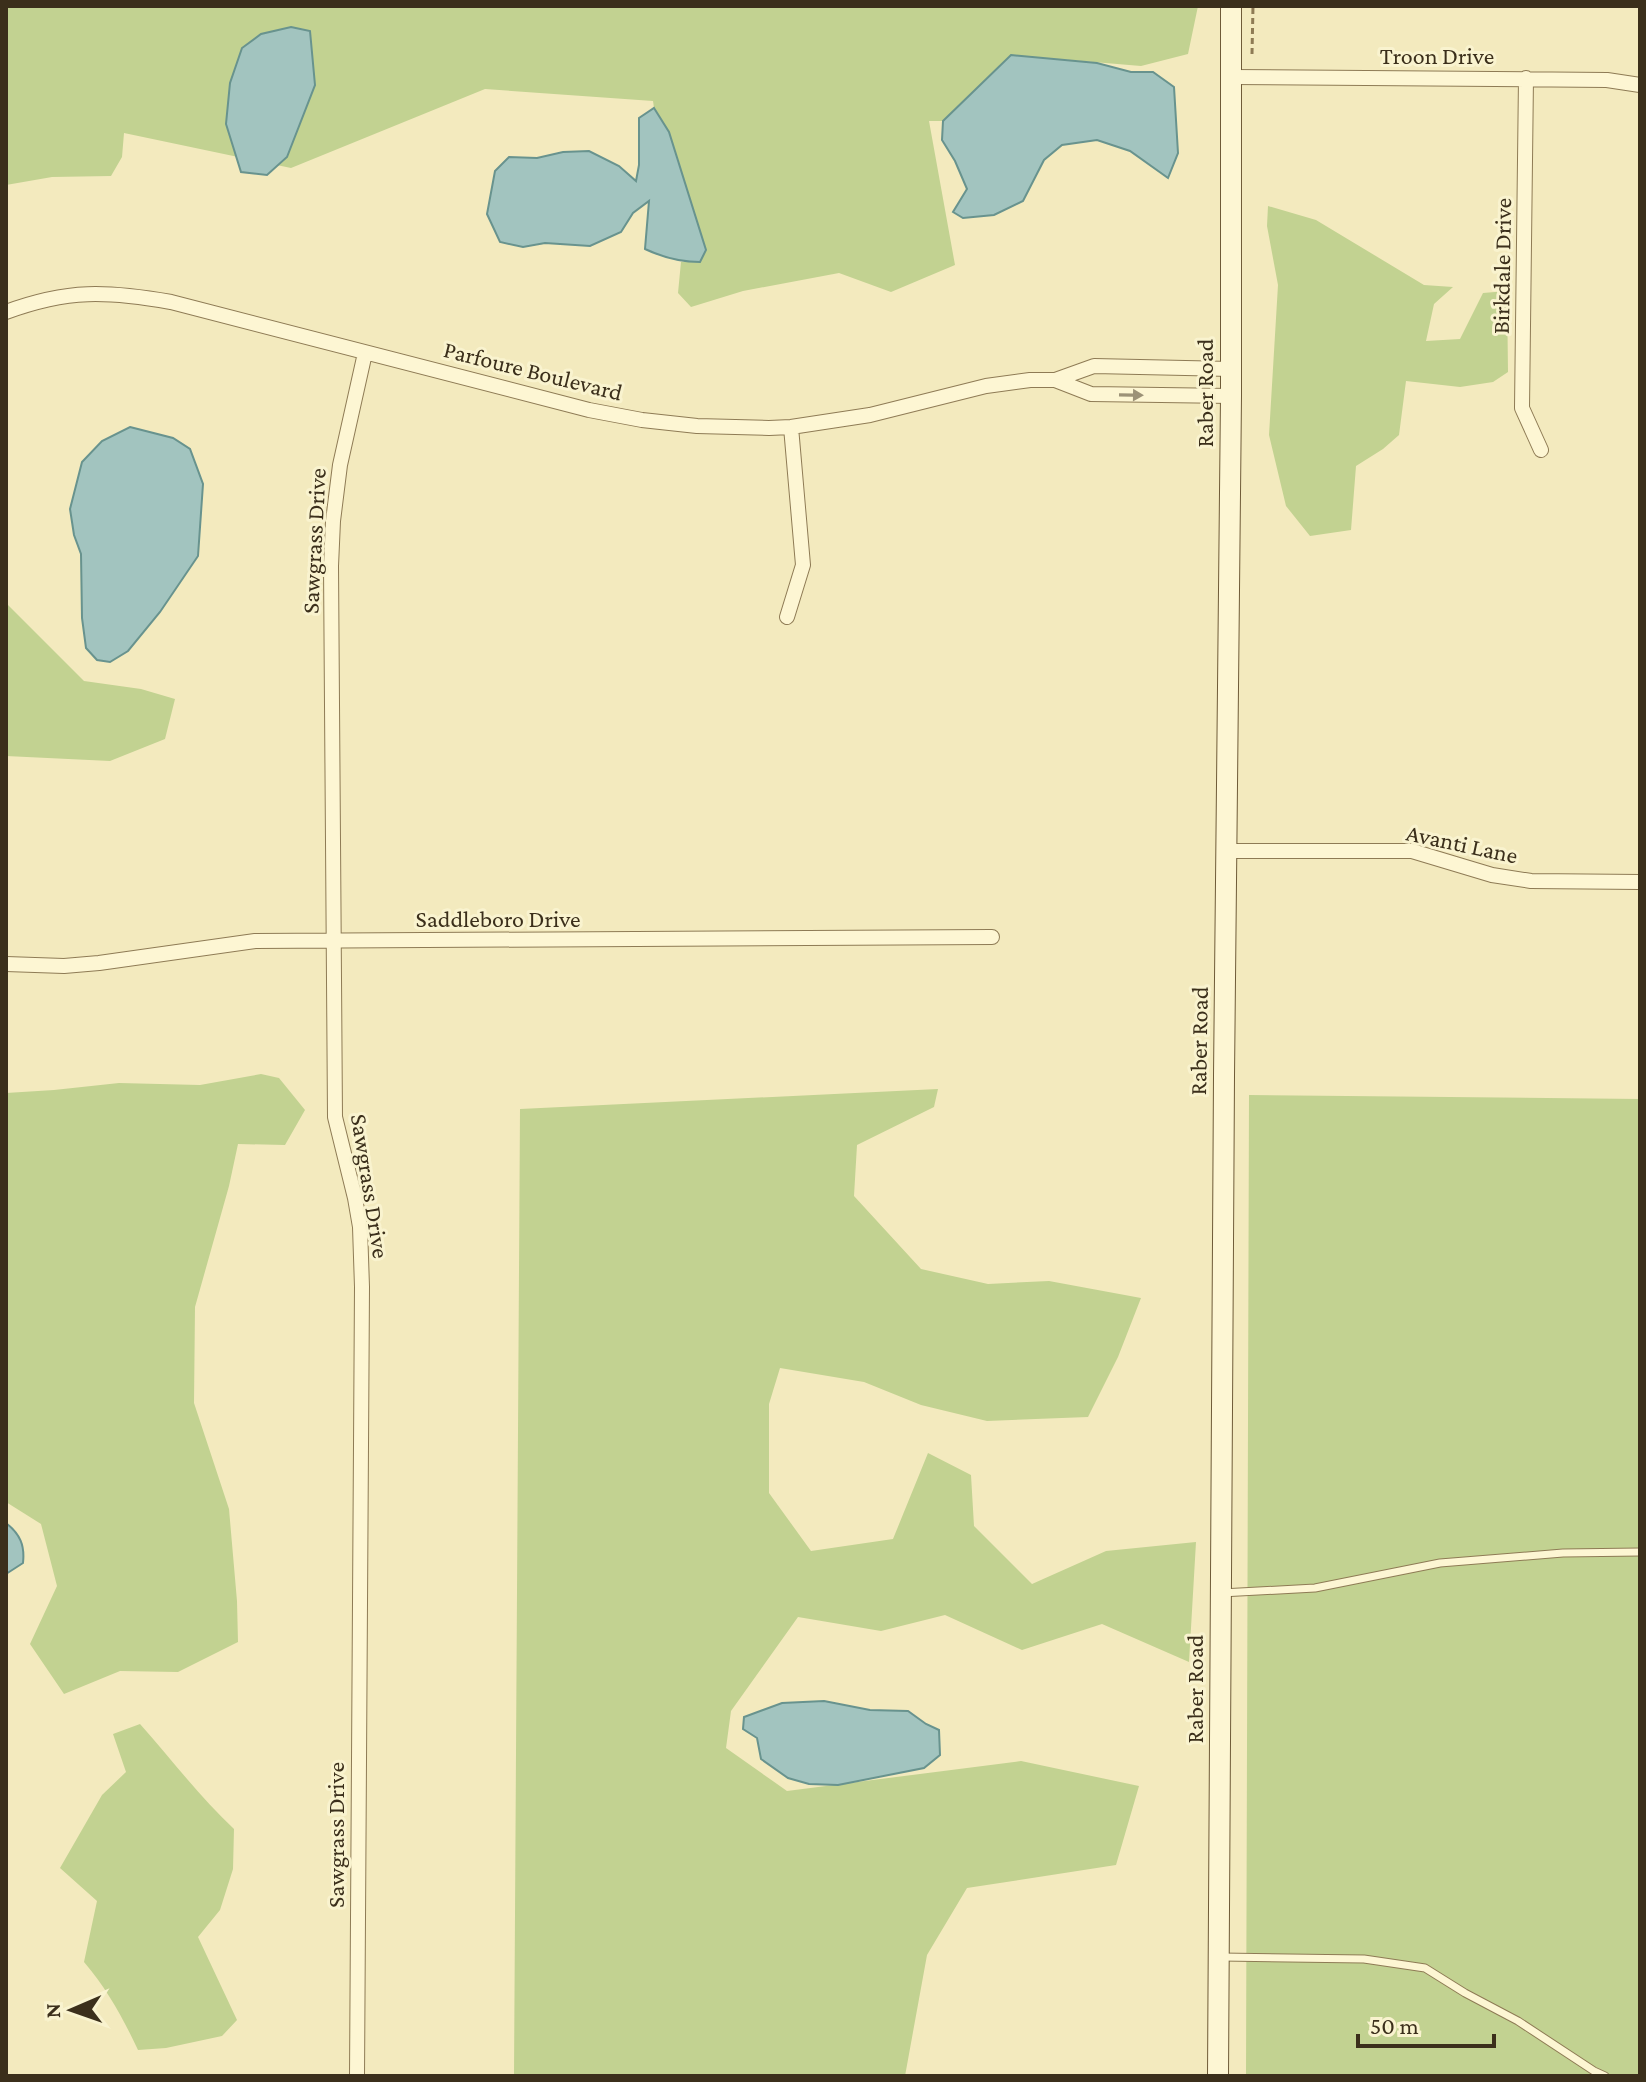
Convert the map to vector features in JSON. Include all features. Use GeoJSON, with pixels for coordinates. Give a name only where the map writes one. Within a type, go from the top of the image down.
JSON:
{"type":"FeatureCollection","features":[{"type":"Feature","properties":{"kind":"street","name":"Raber Road"},"geometry":{"type":"LineString","coordinates":[[1218,2076],[1231,369],[1242,77],[1231,6]]}},
{"type":"Feature","properties":{"kind":"street","name":"Troon Drive"},"geometry":{"type":"LineString","coordinates":[[1242,77],[1526,78],[1607,80],[1640,85]]}},
{"type":"Feature","properties":{"kind":"street","name":"Birkdale Drive"},"geometry":{"type":"LineString","coordinates":[[1526,78],[1522,408],[1541,450]]}},
{"type":"Feature","properties":{"kind":"street","name":"Parfoure Boulevard"},"geometry":{"type":"LineString","coordinates":[[6,312],[63,296],[123,294],[171,302],[589,410],[697,426],[791,427],[870,415],[986,386],[1055,380],[1094,366],[1231,369]]}},
{"type":"Feature","properties":{"kind":"street","name":"Sawgrass Drive"},"geometry":{"type":"LineString","coordinates":[[357,2076],[362,1287],[360,1227],[335,1117],[331,566],[340,465],[365,353]]}},
{"type":"Feature","properties":{"kind":"street","name":"Parfoure Boulevard"},"geometry":{"type":"LineString","coordinates":[[1055,380],[1091,394],[1231,396]]}},
{"type":"Feature","properties":{"kind":"street"},"geometry":{"type":"LineString","coordinates":[[787,617],[803,565],[791,427]]}},
{"type":"Feature","properties":{"kind":"street","name":"Avanti Lane"},"geometry":{"type":"LineString","coordinates":[[1228,851],[1412,851],[1492,875],[1531,881],[1640,882]]}},
{"type":"Feature","properties":{"kind":"street","name":"Saddleboro Drive"},"geometry":{"type":"LineString","coordinates":[[6,964],[64,966],[99,963],[255,941],[992,937]]}},
{"type":"Feature","properties":{"kind":"lane"},"geometry":{"type":"LineString","coordinates":[[1221,1593],[1315,1588],[1440,1563],[1563,1553],[1640,1552]]}},
{"type":"Feature","properties":{"kind":"lane"},"geometry":{"type":"LineString","coordinates":[[1219,1957],[1364,1959],[1425,1968],[1518,2021],[1605,2076]]}},
{"type":"Feature","properties":{"kind":"path"},"geometry":{"type":"LineString","coordinates":[[1242,77],[1253,6]]}},
{"type":"Feature","properties":{"kind":"green space"},"geometry":{"type":"Polygon","coordinates":[[[6,6],[1198,6],[1188,54],[1141,66],[1011,55],[943,121],[929,121],[955,265],[891,292],[839,273],[743,291],[691,307],[678,293],[681,262],[700,262],[669,132],[653,101],[485,89],[291,168],[124,133],[122,157],[111,176],[52,177],[6,185],[6,6]]]}},
{"type":"Feature","properties":{"kind":"green space"},"geometry":{"type":"Polygon","coordinates":[[[1268,206],[1316,220],[1424,285],[1453,287],[1434,304],[1426,341],[1460,339],[1483,293],[1507,291],[1508,372],[1493,382],[1460,387],[1406,381],[1399,435],[1356,466],[1351,530],[1310,536],[1286,506],[1269,435],[1278,285],[1267,226],[1268,206]]]}},
{"type":"Feature","properties":{"kind":"green space"},"geometry":{"type":"Polygon","coordinates":[[[6,603],[84,681],[141,689],[175,699],[165,739],[110,761],[6,756],[6,603]]]}},
{"type":"Feature","properties":{"kind":"green space"},"geometry":{"type":"Polygon","coordinates":[[[261,1074],[279,1078],[305,1110],[285,1145],[238,1144],[195,1307],[194,1403],[229,1509],[238,1642],[178,1672],[120,1671],[64,1694],[30,1644],[57,1586],[41,1524],[6,1502],[6,1093],[119,1083],[200,1085],[261,1074]]]}},
{"type":"Feature","properties":{"kind":"green space"},"geometry":{"type":"Polygon","coordinates":[[[938,1089],[934,1107],[857,1145],[854,1196],[921,1269],[988,1284],[1049,1281],[1141,1298],[1118,1357],[1088,1417],[987,1421],[921,1405],[864,1382],[780,1368],[769,1404],[769,1493],[811,1551],[893,1539],[928,1453],[971,1475],[974,1526],[1032,1584],[1106,1551],[1196,1542],[1189,1662],[1102,1624],[1022,1650],[945,1615],[881,1631],[798,1617],[731,1711],[726,1748],[787,1791],[1021,1761],[1139,1786],[1116,1865],[967,1888],[927,1955],[905,2076],[514,2076],[520,1109],[938,1089]]]}},
{"type":"Feature","properties":{"kind":"green space"},"geometry":{"type":"Polygon","coordinates":[[[1249,1095],[1640,1099],[1640,2076],[1246,2076],[1249,1095]]]}},
{"type":"Feature","properties":{"kind":"green space"},"geometry":{"type":"Polygon","coordinates":[[[140,1724],[234,1829],[233,1869],[220,1910],[198,1937],[237,2020],[222,2036],[166,2048],[138,2050],[114,2004],[84,1962],[97,1901],[60,1868],[102,1795],[126,1772],[113,1734],[140,1724]]]}},
{"type":"Feature","properties":{"kind":"water"},"geometry":{"type":"Polygon","coordinates":[[[291,27],[310,31],[315,85],[287,157],[267,175],[241,172],[226,124],[230,83],[242,48],[261,34],[291,27]]]}},
{"type":"Feature","properties":{"kind":"water"},"geometry":{"type":"Polygon","coordinates":[[[1011,55],[1097,63],[1131,72],[1153,72],[1174,87],[1178,153],[1168,178],[1130,151],[1097,140],[1062,145],[1044,160],[1023,201],[994,215],[963,218],[953,212],[967,189],[942,140],[943,121],[1011,55]]]}},
{"type":"Feature","properties":{"kind":"water"},"geometry":{"type":"Polygon","coordinates":[[[654,108],[669,132],[706,250],[700,262],[672,259],[645,249],[649,201],[633,213],[621,232],[590,246],[545,243],[523,247],[500,242],[487,214],[495,171],[509,157],[537,158],[563,152],[589,151],[619,166],[636,181],[639,118],[654,108]]]}},
{"type":"Feature","properties":{"kind":"water"},"geometry":{"type":"Polygon","coordinates":[[[130,427],[173,438],[190,449],[203,484],[198,556],[160,612],[128,651],[110,662],[97,660],[86,648],[82,618],[81,554],[70,509],[82,462],[102,441],[130,427]]]}},
{"type":"Feature","properties":{"kind":"water"},"geometry":{"type":"Polygon","coordinates":[[[6,1523],[20,1540],[23,1563],[6,1574],[6,1523]]]}},
{"type":"Feature","properties":{"kind":"water"},"geometry":{"type":"Polygon","coordinates":[[[824,1701],[870,1710],[908,1711],[939,1730],[940,1755],[924,1768],[838,1785],[809,1784],[788,1778],[761,1759],[757,1738],[743,1729],[744,1717],[782,1703],[824,1701]]]}}]}
